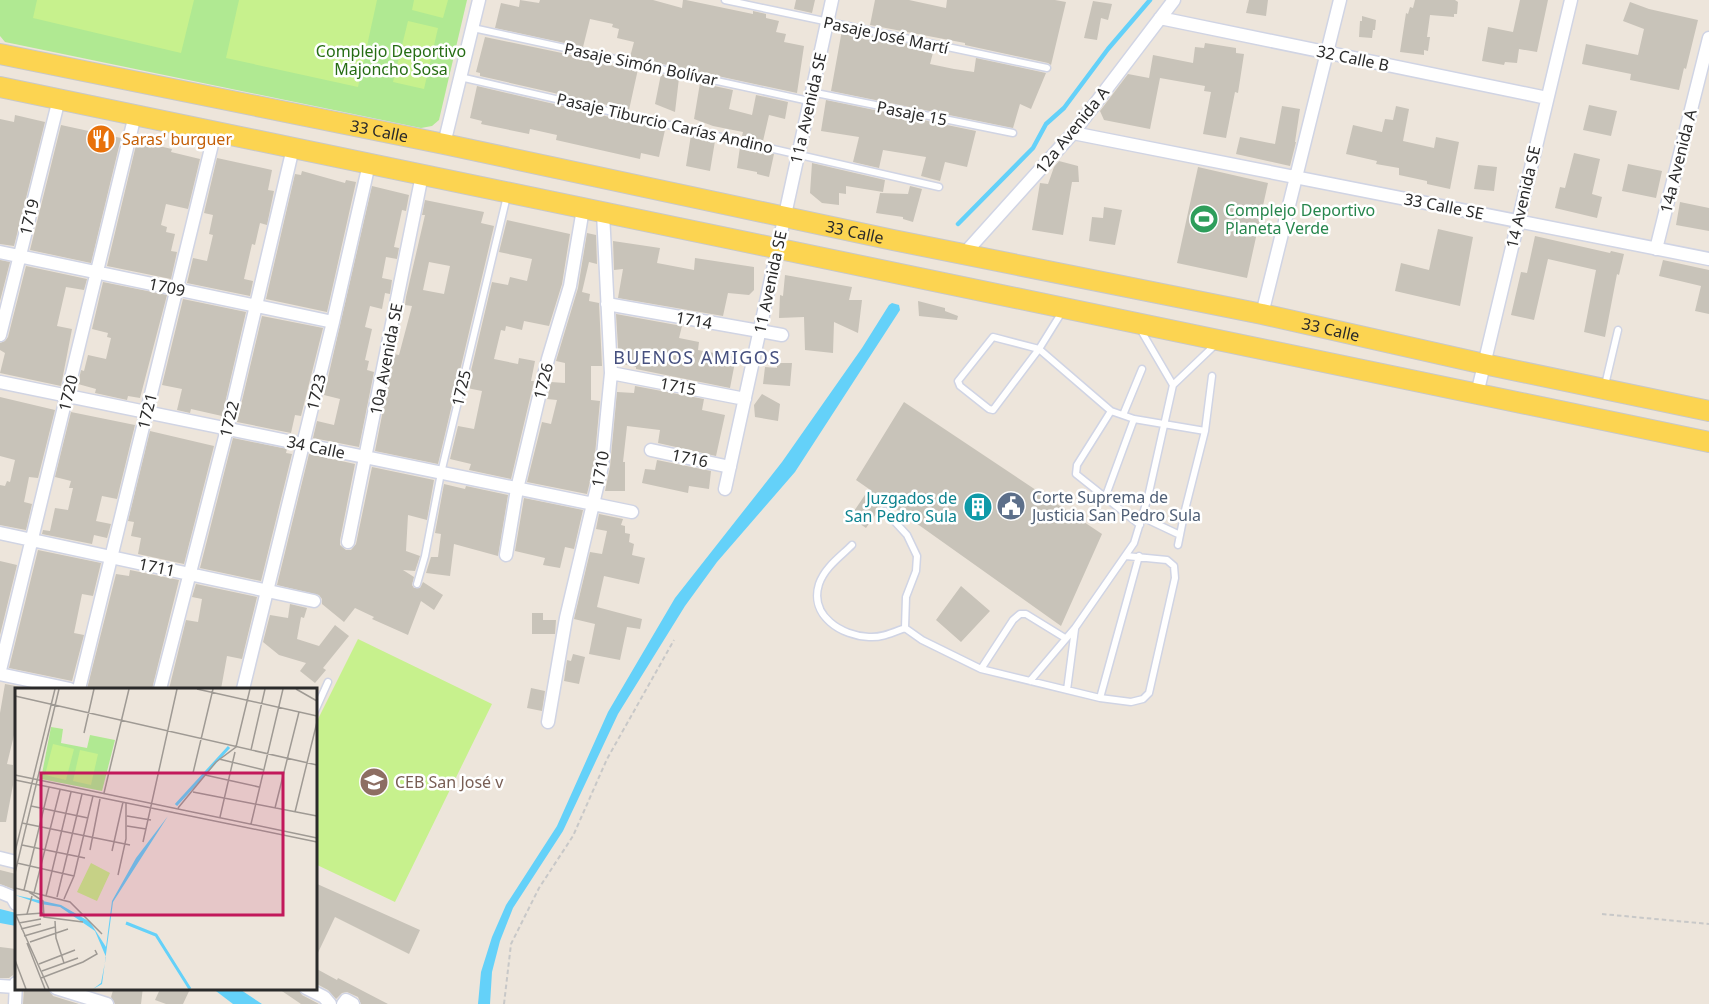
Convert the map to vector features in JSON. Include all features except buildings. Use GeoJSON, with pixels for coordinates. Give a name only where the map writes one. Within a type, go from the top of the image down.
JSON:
{"type":"FeatureCollection","features":[{"type":"Feature","properties":{"kind":"main road","name":"33 Calle"},"geometry":{"type":"LineString","coordinates":[[0,54],[1262,314],[1709,411]]}},
{"type":"Feature","properties":{"kind":"main road","name":"33 Calle"},"geometry":{"type":"LineString","coordinates":[[0,87],[1709,442]]}},
{"type":"Feature","properties":{"kind":"street"},"geometry":{"type":"LineString","coordinates":[[444,144],[479,0]]}},
{"type":"Feature","properties":{"kind":"street","name":"11a Avenida SE"},"geometry":{"type":"LineString","coordinates":[[783,216],[832,0]]}},
{"type":"Feature","properties":{"kind":"street","name":"12a Avenida A"},"geometry":{"type":"LineString","coordinates":[[964,254],[1073,132],[1174,0]]}},
{"type":"Feature","properties":{"kind":"street"},"geometry":{"type":"LineString","coordinates":[[1262,314],[1340,0]]}},
{"type":"Feature","properties":{"kind":"street","name":"14 Avenida SE"},"geometry":{"type":"LineString","coordinates":[[1477,394],[1570,0]]}},
{"type":"Feature","properties":{"kind":"street","name":"32 Calle B"},"geometry":{"type":"LineString","coordinates":[[1160,18],[1547,98]]}},
{"type":"Feature","properties":{"kind":"street","name":"14a Avenida A"},"geometry":{"type":"LineString","coordinates":[[1656,249],[1709,38]]}},
{"type":"Feature","properties":{"kind":"street","name":"1719"},"geometry":{"type":"LineString","coordinates":[[0,335],[59,99]]}},
{"type":"Feature","properties":{"kind":"street","name":"1720"},"geometry":{"type":"LineString","coordinates":[[0,672],[135,115]]}},
{"type":"Feature","properties":{"kind":"street","name":"1721"},"geometry":{"type":"LineString","coordinates":[[79,688],[215,132]]}},
{"type":"Feature","properties":{"kind":"street","name":"33 Calle SE"},"geometry":{"type":"LineString","coordinates":[[1073,132],[1709,259]]}},
{"type":"Feature","properties":{"kind":"street","name":"1722"},"geometry":{"type":"LineString","coordinates":[[160,688],[257,306],[293,148]]}},
{"type":"Feature","properties":{"kind":"street","name":"1723"},"geometry":{"type":"LineString","coordinates":[[243,688],[333,322],[369,164]]}},
{"type":"Feature","properties":{"kind":"street","name":"10a Avenida SE"},"geometry":{"type":"LineString","coordinates":[[348,542],[422,175]]}},
{"type":"Feature","properties":{"kind":"street","name":"1726"},"geometry":{"type":"LineString","coordinates":[[506,555],[517,489],[548,359],[570,286],[584,208]]}},
{"type":"Feature","properties":{"kind":"street","name":"1710"},"geometry":{"type":"LineString","coordinates":[[548,722],[566,618],[602,466],[611,373],[603,213]]}},
{"type":"Feature","properties":{"kind":"street","name":"11 Avenida SE"},"geometry":{"type":"LineString","coordinates":[[725,489],[783,216]]}},
{"type":"Feature","properties":{"kind":"street","name":"1709"},"geometry":{"type":"LineString","coordinates":[[0,252],[333,322]]}},
{"type":"Feature","properties":{"kind":"street","name":"1714"},"geometry":{"type":"LineString","coordinates":[[607,304],[782,335]]}},
{"type":"Feature","properties":{"kind":"street","name":"1715"},"geometry":{"type":"LineString","coordinates":[[611,373],[745,399]]}},
{"type":"Feature","properties":{"kind":"street","name":"34 Calle"},"geometry":{"type":"LineString","coordinates":[[0,382],[632,512]]}},
{"type":"Feature","properties":{"kind":"street","name":"1716"},"geometry":{"type":"LineString","coordinates":[[651,450],[730,467]]}},
{"type":"Feature","properties":{"kind":"street","name":"1711"},"geometry":{"type":"LineString","coordinates":[[0,533],[314,601]]}},
{"type":"Feature","properties":{"kind":"street"},"geometry":{"type":"LineString","coordinates":[[0,672],[66,688]]}},
{"type":"Feature","properties":{"kind":"street"},"geometry":{"type":"LineString","coordinates":[[0,858],[15,862]]}},
{"type":"Feature","properties":{"kind":"street"},"geometry":{"type":"LineString","coordinates":[[0,892],[12,897],[15,902]]}},
{"type":"Feature","properties":{"kind":"street"},"geometry":{"type":"LineString","coordinates":[[0,986],[15,985]]}},
{"type":"Feature","properties":{"kind":"street"},"geometry":{"type":"LineString","coordinates":[[15,1004],[16,989]]}},
{"type":"Feature","properties":{"kind":"street"},"geometry":{"type":"LineString","coordinates":[[62,989],[106,1004]]}},
{"type":"Feature","properties":{"kind":"street"},"geometry":{"type":"LineString","coordinates":[[310,989],[324,997],[330,1004]]}},
{"type":"Feature","properties":{"kind":"street"},"geometry":{"type":"LineString","coordinates":[[344,1004],[346,1000],[353,1004]]}},
{"type":"Feature","properties":{"kind":"lane","name":"Pasaje José Martí"},"geometry":{"type":"LineString","coordinates":[[725,0],[1047,68]]}},
{"type":"Feature","properties":{"kind":"lane","name":"Pasaje Simón Bolívar"},"geometry":{"type":"LineString","coordinates":[[472,28],[810,97]]}},
{"type":"Feature","properties":{"kind":"lane","name":"Pasaje Tiburcio Carías Andino"},"geometry":{"type":"LineString","coordinates":[[460,77],[939,187]]}},
{"type":"Feature","properties":{"kind":"lane","name":"Pasaje 15"},"geometry":{"type":"LineString","coordinates":[[810,97],[1012,133]]}},
{"type":"Feature","properties":{"kind":"lane","name":"1725"},"geometry":{"type":"LineString","coordinates":[[417,584],[508,193]]}},
{"type":"Feature","properties":{"kind":"lane"},"geometry":{"type":"LineString","coordinates":[[1064,309],[1039,350],[993,410],[960,386],[958,381],[960,377],[993,337],[1039,350],[1111,411],[1134,419],[1205,431]]}},
{"type":"Feature","properties":{"kind":"lane"},"geometry":{"type":"LineString","coordinates":[[1137,324],[1173,385]]}},
{"type":"Feature","properties":{"kind":"lane"},"geometry":{"type":"LineString","coordinates":[[1604,389],[1618,330]]}},
{"type":"Feature","properties":{"kind":"lane"},"geometry":{"type":"LineString","coordinates":[[1030,681],[1075,628],[1134,543],[1165,425],[1173,385],[1219,342]]}},
{"type":"Feature","properties":{"kind":"lane"},"geometry":{"type":"LineString","coordinates":[[1123,415],[1142,369]]}},
{"type":"Feature","properties":{"kind":"lane"},"geometry":{"type":"LineString","coordinates":[[1178,545],[1205,431],[1212,376]]}},
{"type":"Feature","properties":{"kind":"lane"},"geometry":{"type":"LineString","coordinates":[[1111,411],[1075,470],[1076,474],[1140,525]]}},
{"type":"Feature","properties":{"kind":"lane"},"geometry":{"type":"LineString","coordinates":[[1105,498],[1134,419]]}},
{"type":"Feature","properties":{"kind":"lane"},"geometry":{"type":"LineString","coordinates":[[885,511],[907,535],[917,556],[916,571],[906,597],[905,628]]}},
{"type":"Feature","properties":{"kind":"lane"},"geometry":{"type":"LineString","coordinates":[[1142,517],[1180,535]]}},
{"type":"Feature","properties":{"kind":"lane"},"geometry":{"type":"LineString","coordinates":[[852,544],[826,570],[819,586],[818,604],[824,617],[836,627],[870,637],[887,635],[905,628]]}},
{"type":"Feature","properties":{"kind":"lane"},"geometry":{"type":"LineString","coordinates":[[905,628],[922,640],[981,669],[1100,698],[1131,702],[1143,699],[1149,693],[1176,578],[1174,566],[1167,560],[1126,556]]}},
{"type":"Feature","properties":{"kind":"lane"},"geometry":{"type":"LineString","coordinates":[[1100,698],[1139,556]]}},
{"type":"Feature","properties":{"kind":"lane"},"geometry":{"type":"LineString","coordinates":[[981,669],[1013,620],[1020,614],[1026,614],[1065,638]]}},
{"type":"Feature","properties":{"kind":"lane"},"geometry":{"type":"LineString","coordinates":[[1067,690],[1075,628]]}},
{"type":"Feature","properties":{"kind":"lane"},"geometry":{"type":"LineString","coordinates":[[316,709],[328,682]]}},
{"type":"Feature","properties":{"kind":"path"},"geometry":{"type":"LineString","coordinates":[[504,1004],[511,944],[539,888],[573,836],[607,759],[674,640]]}},
{"type":"Feature","properties":{"kind":"path"},"geometry":{"type":"LineString","coordinates":[[1602,914],[1709,924]]}},
{"type":"Feature","properties":{"kind":"green space","name":"Complejo Deportivo Majoncho Sosa"},"geometry":{"type":"Polygon","coordinates":[[[0,0],[467,0],[439,120],[432,126],[421,128],[5,42],[0,36],[0,0]]]}},
{"type":"Feature","properties":{"kind":"green space"},"geometry":{"type":"Polygon","coordinates":[[[37,0],[194,0],[181,53],[33,18],[37,0]]]}},
{"type":"Feature","properties":{"kind":"green space"},"geometry":{"type":"Polygon","coordinates":[[[239,0],[377,0],[358,87],[226,58],[239,0]]]}},
{"type":"Feature","properties":{"kind":"green space"},"geometry":{"type":"Polygon","coordinates":[[[414,0],[448,0],[443,18],[412,10],[414,0]]]}},
{"type":"Feature","properties":{"kind":"green space"},"geometry":{"type":"Polygon","coordinates":[[[408,21],[438,28],[424,89],[393,82],[408,21]]]}},
{"type":"Feature","properties":{"kind":"green space"},"geometry":{"type":"Polygon","coordinates":[[[358,639],[492,704],[395,902],[316,864],[316,723],[358,639]]]}},
{"type":"Feature","properties":{"kind":"water"},"geometry":{"type":"Polygon","coordinates":[[[892,303],[899,305],[900,310],[795,472],[717,562],[685,606],[618,714],[563,831],[513,908],[500,941],[492,972],[490,1004],[478,1004],[481,972],[492,937],[506,905],[557,826],[608,712],[675,598],[782,462],[892,303]]]}},
{"type":"Feature","properties":{"kind":"water"},"geometry":{"type":"Polygon","coordinates":[[[0,909],[15,913],[15,926],[0,923],[0,909]]]}},
{"type":"Feature","properties":{"kind":"water"},"geometry":{"type":"Polygon","coordinates":[[[213,989],[240,989],[262,1004],[233,1004],[213,989]]]}},
{"type":"Feature","properties":{"kind":"waterway"},"geometry":{"type":"LineString","coordinates":[[958,224],[1033,148],[1046,124],[1064,108],[1108,49],[1150,0]]}},
{"type":"Feature","properties":{"kind":"place","name":"Saras' burguer"},"geometry":{"type":"Point","coordinates":[101,139]}},
{"type":"Feature","properties":{"kind":"place","name":"Complejo Deportivo Planeta Verde"},"geometry":{"type":"Point","coordinates":[1204,219]}},
{"type":"Feature","properties":{"kind":"place","name":"Corte Suprema de Justicia San Pedro Sula"},"geometry":{"type":"Point","coordinates":[1011,506]}},
{"type":"Feature","properties":{"kind":"place","name":"Juzgados de San Pedro Sula"},"geometry":{"type":"Point","coordinates":[978,507]}},
{"type":"Feature","properties":{"kind":"place","name":"CEB San José v"},"geometry":{"type":"Point","coordinates":[374,782]}},
{"type":"Feature","properties":{"kind":"district","name":"BUENOS AMIGOS"},"geometry":{"type":"Point","coordinates":[697,357]}}]}
